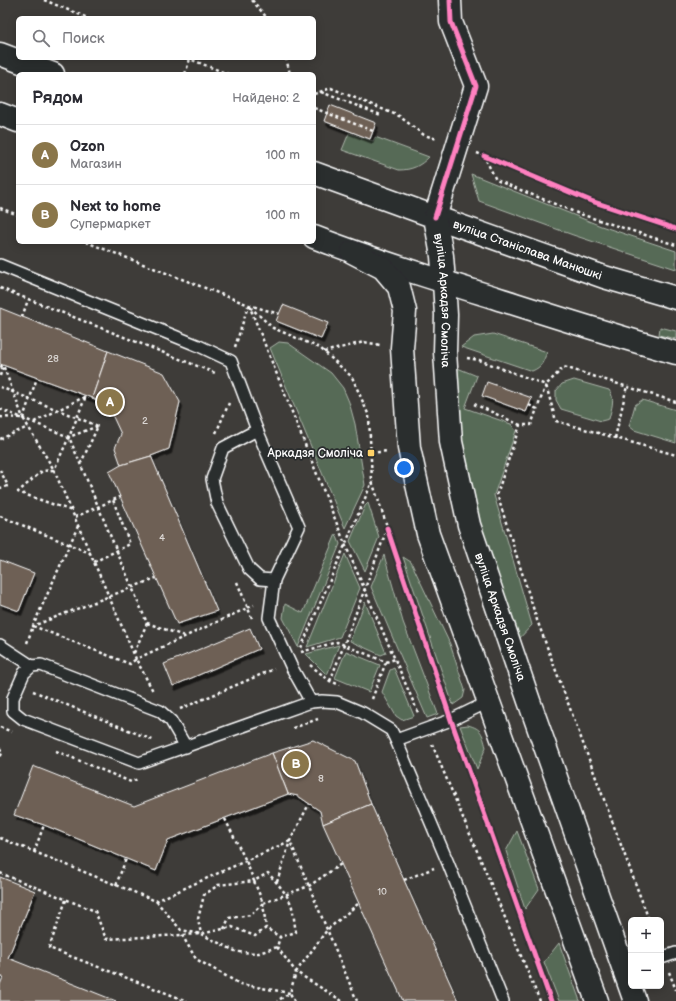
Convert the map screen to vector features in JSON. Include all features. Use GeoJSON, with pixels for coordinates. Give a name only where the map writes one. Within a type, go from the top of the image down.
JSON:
{"type":"FeatureCollection","features":[{"type":"Feature","properties":{"kind":"main road"},"geometry":{"type":"LineString","coordinates":[[435,217],[476,86],[451,22],[450,0]]}},
{"type":"Feature","properties":{"kind":"main road"},"geometry":{"type":"LineString","coordinates":[[0,54],[47,72]]}},
{"type":"Feature","properties":{"kind":"main road"},"geometry":{"type":"LineString","coordinates":[[0,114],[16,120]]}},
{"type":"Feature","properties":{"kind":"main road","name":"вуліца Станіслава Манюшкі"},"geometry":{"type":"LineString","coordinates":[[316,174],[604,277],[676,298]]}},
{"type":"Feature","properties":{"kind":"main road","name":"вуліца Аркадзя Смоліча"},"geometry":{"type":"LineString","coordinates":[[435,217],[442,256],[444,282],[446,315],[444,352],[451,442],[469,525],[529,701],[628,970]]}},
{"type":"Feature","properties":{"kind":"main road"},"geometry":{"type":"LineString","coordinates":[[316,238],[352,252],[444,282],[676,353]]}},
{"type":"Feature","properties":{"kind":"main road"},"geometry":{"type":"LineString","coordinates":[[352,252],[382,268],[399,287],[405,311],[402,348],[411,456],[428,534],[597,1001]]}},
{"type":"Feature","properties":{"kind":"main road","name":"вуліца Аркадзя Смоліча"},"geometry":{"type":"LineString","coordinates":[[632,989],[635,1001]]}},
{"type":"Feature","properties":{"kind":"lane"},"geometry":{"type":"LineString","coordinates":[[0,265],[199,346],[231,361],[257,430],[299,527],[274,580],[269,618],[292,668],[316,701]]}},
{"type":"Feature","properties":{"kind":"lane"},"geometry":{"type":"LineString","coordinates":[[257,430],[222,448],[212,479],[217,503],[249,569],[260,579],[274,580]]}},
{"type":"Feature","properties":{"kind":"lane"},"geometry":{"type":"LineString","coordinates":[[0,645],[32,666]]}},
{"type":"Feature","properties":{"kind":"lane"},"geometry":{"type":"LineString","coordinates":[[184,743],[171,721],[160,711],[41,665],[32,666],[24,672],[13,698],[13,711],[23,719],[139,764],[184,743],[316,701],[337,702],[364,713],[391,730],[396,740],[448,863],[503,1001]]}},
{"type":"Feature","properties":{"kind":"lane"},"geometry":{"type":"LineString","coordinates":[[396,740],[451,720],[488,702]]}},
{"type":"Feature","properties":{"kind":"lane"},"geometry":{"type":"LineString","coordinates":[[664,957],[676,953]]}},
{"type":"Feature","properties":{"kind":"path"},"geometry":{"type":"LineString","coordinates":[[44,0],[83,16]]}},
{"type":"Feature","properties":{"kind":"path"},"geometry":{"type":"LineString","coordinates":[[252,0],[264,16]]}},
{"type":"Feature","properties":{"kind":"path"},"geometry":{"type":"LineString","coordinates":[[185,72],[189,60]]}},
{"type":"Feature","properties":{"kind":"path"},"geometry":{"type":"LineString","coordinates":[[192,60],[223,72]]}},
{"type":"Feature","properties":{"kind":"path"},"geometry":{"type":"LineString","coordinates":[[286,60],[290,72]]}},
{"type":"Feature","properties":{"kind":"path"},"geometry":{"type":"LineString","coordinates":[[316,93],[331,88],[400,116],[424,135],[458,145],[491,160]]}},
{"type":"Feature","properties":{"kind":"path"},"geometry":{"type":"LineString","coordinates":[[321,92],[381,115]]}},
{"type":"Feature","properties":{"kind":"path"},"geometry":{"type":"LineString","coordinates":[[316,109],[373,131]]}},
{"type":"Feature","properties":{"kind":"path"},"geometry":{"type":"LineString","coordinates":[[484,156],[496,180],[577,212],[676,245]]}},
{"type":"Feature","properties":{"kind":"path"},"geometry":{"type":"LineString","coordinates":[[0,208],[16,214]]}},
{"type":"Feature","properties":{"kind":"path"},"geometry":{"type":"LineString","coordinates":[[91,244],[248,305],[279,314]]}},
{"type":"Feature","properties":{"kind":"path"},"geometry":{"type":"LineString","coordinates":[[0,288],[219,375]]}},
{"type":"Feature","properties":{"kind":"path"},"geometry":{"type":"LineString","coordinates":[[22,317],[28,300]]}},
{"type":"Feature","properties":{"kind":"path"},"geometry":{"type":"LineString","coordinates":[[248,305],[273,328],[320,348],[352,376],[369,416],[372,481],[451,720],[551,1001]]}},
{"type":"Feature","properties":{"kind":"path"},"geometry":{"type":"LineString","coordinates":[[231,361],[248,305]]}},
{"type":"Feature","properties":{"kind":"path"},"geometry":{"type":"LineString","coordinates":[[324,352],[364,342],[380,345]]}},
{"type":"Feature","properties":{"kind":"path"},"geometry":{"type":"LineString","coordinates":[[460,357],[479,360],[546,385]]}},
{"type":"Feature","properties":{"kind":"path"},"geometry":{"type":"LineString","coordinates":[[0,376],[2,366]]}},
{"type":"Feature","properties":{"kind":"path"},"geometry":{"type":"LineString","coordinates":[[2,366],[14,392],[23,418],[54,470],[42,471],[18,492],[72,511]]}},
{"type":"Feature","properties":{"kind":"path"},"geometry":{"type":"LineString","coordinates":[[474,404],[520,425],[531,425],[546,385],[564,367],[676,402]]}},
{"type":"Feature","properties":{"kind":"path"},"geometry":{"type":"LineString","coordinates":[[23,418],[37,378]]}},
{"type":"Feature","properties":{"kind":"path"},"geometry":{"type":"LineString","coordinates":[[546,385],[556,421],[676,455]]}},
{"type":"Feature","properties":{"kind":"path"},"geometry":{"type":"LineString","coordinates":[[615,438],[627,386]]}},
{"type":"Feature","properties":{"kind":"path"},"geometry":{"type":"LineString","coordinates":[[0,387],[98,426]]}},
{"type":"Feature","properties":{"kind":"path"},"geometry":{"type":"LineString","coordinates":[[34,423],[86,396],[69,437]]}},
{"type":"Feature","properties":{"kind":"path"},"geometry":{"type":"LineString","coordinates":[[213,440],[231,398]]}},
{"type":"Feature","properties":{"kind":"path"},"geometry":{"type":"LineString","coordinates":[[529,405],[537,409]]}},
{"type":"Feature","properties":{"kind":"path"},"geometry":{"type":"LineString","coordinates":[[0,409],[69,437],[98,426]]}},
{"type":"Feature","properties":{"kind":"path"},"geometry":{"type":"LineString","coordinates":[[0,417],[23,418]]}},
{"type":"Feature","properties":{"kind":"path"},"geometry":{"type":"LineString","coordinates":[[520,425],[497,494],[537,620],[649,917]]}},
{"type":"Feature","properties":{"kind":"path"},"geometry":{"type":"LineString","coordinates":[[80,463],[98,426]]}},
{"type":"Feature","properties":{"kind":"path"},"geometry":{"type":"LineString","coordinates":[[0,439],[28,427]]}},
{"type":"Feature","properties":{"kind":"path"},"geometry":{"type":"LineString","coordinates":[[0,470],[8,486],[0,488]]}},
{"type":"Feature","properties":{"kind":"path"},"geometry":{"type":"LineString","coordinates":[[372,481],[299,653],[337,642],[386,662],[395,659]]}},
{"type":"Feature","properties":{"kind":"path"},"geometry":{"type":"LineString","coordinates":[[75,517],[120,497]]}},
{"type":"Feature","properties":{"kind":"path"},"geometry":{"type":"LineString","coordinates":[[94,562],[130,544],[113,500]]}},
{"type":"Feature","properties":{"kind":"path"},"geometry":{"type":"LineString","coordinates":[[0,516],[90,552]]}},
{"type":"Feature","properties":{"kind":"path"},"geometry":{"type":"LineString","coordinates":[[33,626],[78,526]]}},
{"type":"Feature","properties":{"kind":"path"},"geometry":{"type":"LineString","coordinates":[[316,701],[344,645],[387,528]]}},
{"type":"Feature","properties":{"kind":"path"},"geometry":{"type":"LineString","coordinates":[[33,626],[156,578]]}},
{"type":"Feature","properties":{"kind":"path"},"geometry":{"type":"LineString","coordinates":[[237,580],[254,621]]}},
{"type":"Feature","properties":{"kind":"path"},"geometry":{"type":"LineString","coordinates":[[147,623],[185,637]]}},
{"type":"Feature","properties":{"kind":"path"},"geometry":{"type":"LineString","coordinates":[[33,626],[130,664],[136,659],[153,693]]}},
{"type":"Feature","properties":{"kind":"path"},"geometry":{"type":"LineString","coordinates":[[182,716],[177,710],[274,669],[271,662]]}},
{"type":"Feature","properties":{"kind":"path"},"geometry":{"type":"LineString","coordinates":[[372,699],[386,662]]}},
{"type":"Feature","properties":{"kind":"path"},"geometry":{"type":"LineString","coordinates":[[19,685],[166,745],[184,743]]}},
{"type":"Feature","properties":{"kind":"path"},"geometry":{"type":"LineString","coordinates":[[287,729],[324,717]]}},
{"type":"Feature","properties":{"kind":"path"},"geometry":{"type":"LineString","coordinates":[[0,727],[14,733]]}},
{"type":"Feature","properties":{"kind":"path"},"geometry":{"type":"LineString","coordinates":[[426,729],[540,1001]]}},
{"type":"Feature","properties":{"kind":"path"},"geometry":{"type":"LineString","coordinates":[[0,748],[2,753],[0,758]]}},
{"type":"Feature","properties":{"kind":"path"},"geometry":{"type":"LineString","coordinates":[[51,748],[131,782],[138,779]]}},
{"type":"Feature","properties":{"kind":"path"},"geometry":{"type":"LineString","coordinates":[[276,883],[290,841],[309,804]]}},
{"type":"Feature","properties":{"kind":"path"},"geometry":{"type":"LineString","coordinates":[[225,818],[246,861],[263,903],[266,928]]}},
{"type":"Feature","properties":{"kind":"path"},"geometry":{"type":"LineString","coordinates":[[34,852],[44,825]]}},
{"type":"Feature","properties":{"kind":"path"},"geometry":{"type":"LineString","coordinates":[[0,838],[156,901],[181,930],[201,934],[237,952],[259,953],[277,947]]}},
{"type":"Feature","properties":{"kind":"path"},"geometry":{"type":"LineString","coordinates":[[156,901],[290,841]]}},
{"type":"Feature","properties":{"kind":"path"},"geometry":{"type":"LineString","coordinates":[[290,841],[357,1001]]}},
{"type":"Feature","properties":{"kind":"path"},"geometry":{"type":"LineString","coordinates":[[116,885],[126,859]]}},
{"type":"Feature","properties":{"kind":"path"},"geometry":{"type":"LineString","coordinates":[[429,862],[432,869]]}},
{"type":"Feature","properties":{"kind":"path"},"geometry":{"type":"LineString","coordinates":[[404,880],[448,863]]}},
{"type":"Feature","properties":{"kind":"path"},"geometry":{"type":"LineString","coordinates":[[224,928],[229,918],[251,915],[263,903],[309,886],[341,864]]}},
{"type":"Feature","properties":{"kind":"path"},"geometry":{"type":"LineString","coordinates":[[0,873],[95,911],[106,940],[201,934],[232,927],[255,936],[266,928]]}},
{"type":"Feature","properties":{"kind":"path"},"geometry":{"type":"LineString","coordinates":[[201,934],[198,919],[204,895],[218,885],[254,881],[268,874],[286,895],[290,904],[296,932],[280,937]]}},
{"type":"Feature","properties":{"kind":"path"},"geometry":{"type":"LineString","coordinates":[[66,900],[49,948],[187,1001]]}},
{"type":"Feature","properties":{"kind":"path"},"geometry":{"type":"LineString","coordinates":[[277,1001],[290,993],[296,972],[327,930],[359,903]]}},
{"type":"Feature","properties":{"kind":"path"},"geometry":{"type":"LineString","coordinates":[[266,928],[280,937]]}},
{"type":"Feature","properties":{"kind":"path"},"geometry":{"type":"LineString","coordinates":[[182,935],[196,959],[240,984],[290,993]]}},
{"type":"Feature","properties":{"kind":"path"},"geometry":{"type":"LineString","coordinates":[[277,947],[280,937]]}},
{"type":"Feature","properties":{"kind":"path"},"geometry":{"type":"LineString","coordinates":[[277,947],[296,972],[342,1001]]}},
{"type":"Feature","properties":{"kind":"path"},"geometry":{"type":"LineString","coordinates":[[290,993],[294,1001]]}},
{"type":"Feature","properties":{"kind":"green space"},"geometry":{"type":"Polygon","coordinates":[[[349,133],[373,141],[375,137],[429,157],[416,167],[399,170],[342,150],[349,133]]]}},
{"type":"Feature","properties":{"kind":"green space"},"geometry":{"type":"Polygon","coordinates":[[[471,174],[601,226],[676,251],[676,269],[573,235],[479,201],[471,174]]]}},
{"type":"Feature","properties":{"kind":"green space"},"geometry":{"type":"Polygon","coordinates":[[[660,327],[676,331],[676,339],[659,335],[660,327]]]}},
{"type":"Feature","properties":{"kind":"green space"},"geometry":{"type":"Polygon","coordinates":[[[493,334],[547,352],[542,364],[532,371],[461,347],[474,337],[493,334]]]}},
{"type":"Feature","properties":{"kind":"green space"},"geometry":{"type":"Polygon","coordinates":[[[279,342],[288,343],[331,373],[343,388],[349,402],[355,424],[365,485],[345,528],[270,348],[279,342]]]}},
{"type":"Feature","properties":{"kind":"green space"},"geometry":{"type":"Polygon","coordinates":[[[455,367],[477,376],[465,408],[511,424],[516,431],[494,495],[532,625],[517,641],[469,489],[461,451],[455,367]]]}},
{"type":"Feature","properties":{"kind":"green space"},"geometry":{"type":"Polygon","coordinates":[[[574,380],[609,390],[613,400],[609,419],[601,421],[561,409],[556,400],[556,391],[562,384],[574,380]]]}},
{"type":"Feature","properties":{"kind":"green space"},"geometry":{"type":"Polygon","coordinates":[[[642,400],[676,410],[676,443],[634,430],[629,426],[635,405],[642,400]]]}},
{"type":"Feature","properties":{"kind":"green space"},"geometry":{"type":"Polygon","coordinates":[[[368,503],[379,537],[365,571],[350,541],[365,506],[368,503]]]}},
{"type":"Feature","properties":{"kind":"green space"},"geometry":{"type":"Polygon","coordinates":[[[336,534],[340,544],[298,647],[283,618],[285,604],[303,613],[336,534]]]}},
{"type":"Feature","properties":{"kind":"green space"},"geometry":{"type":"Polygon","coordinates":[[[345,554],[360,588],[340,637],[307,647],[345,554]]]}},
{"type":"Feature","properties":{"kind":"green space"},"geometry":{"type":"Polygon","coordinates":[[[384,555],[403,622],[438,714],[427,718],[371,587],[384,555]]]}},
{"type":"Feature","properties":{"kind":"green space"},"geometry":{"type":"Polygon","coordinates":[[[403,557],[411,562],[450,644],[465,690],[463,698],[453,705],[403,557]]]}},
{"type":"Feature","properties":{"kind":"green space"},"geometry":{"type":"Polygon","coordinates":[[[365,602],[386,653],[381,655],[350,641],[365,602]]]}},
{"type":"Feature","properties":{"kind":"green space"},"geometry":{"type":"Polygon","coordinates":[[[339,645],[327,675],[306,654],[339,645]]]}},
{"type":"Feature","properties":{"kind":"green space"},"geometry":{"type":"Polygon","coordinates":[[[346,651],[380,665],[369,692],[335,678],[346,651]]]}},
{"type":"Feature","properties":{"kind":"green space"},"geometry":{"type":"Polygon","coordinates":[[[394,668],[414,716],[402,720],[396,716],[382,692],[390,670],[394,668]]]}},
{"type":"Feature","properties":{"kind":"green space"},"geometry":{"type":"Polygon","coordinates":[[[468,725],[481,732],[486,747],[477,769],[460,726],[468,725]]]}},
{"type":"Feature","properties":{"kind":"green space"},"geometry":{"type":"Polygon","coordinates":[[[517,831],[539,889],[525,909],[506,851],[517,831]]]}},
{"type":"Feature","properties":{"kind":"green space"},"geometry":{"type":"Polygon","coordinates":[[[559,943],[580,1001],[559,1001],[544,962],[559,943]]]}},
{"type":"Feature","properties":{"kind":"building"},"geometry":{"type":"Polygon","coordinates":[[[330,105],[376,123],[370,139],[324,121],[330,105]]]}},
{"type":"Feature","properties":{"kind":"building"},"geometry":{"type":"Polygon","coordinates":[[[283,305],[328,323],[321,339],[276,321],[283,305]]]}},
{"type":"Feature","properties":{"kind":"building"},"geometry":{"type":"Polygon","coordinates":[[[0,308],[108,351],[92,398],[0,364],[0,308]]]}},
{"type":"Feature","properties":{"kind":"building"},"geometry":{"type":"Polygon","coordinates":[[[108,351],[164,373],[180,402],[169,449],[121,465],[115,448],[121,434],[108,406],[92,398],[108,351]]]}},
{"type":"Feature","properties":{"kind":"building"},"geometry":{"type":"Polygon","coordinates":[[[487,382],[532,398],[526,412],[482,396],[487,382]]]}},
{"type":"Feature","properties":{"kind":"building"},"geometry":{"type":"Polygon","coordinates":[[[151,456],[217,611],[177,624],[109,472],[121,465],[151,456]]]}},
{"type":"Feature","properties":{"kind":"building"},"geometry":{"type":"Polygon","coordinates":[[[0,560],[34,573],[19,611],[0,604],[0,560]]]}},
{"type":"Feature","properties":{"kind":"building"},"geometry":{"type":"Polygon","coordinates":[[[250,628],[259,649],[173,686],[164,664],[250,628]]]}},
{"type":"Feature","properties":{"kind":"building"},"geometry":{"type":"Polygon","coordinates":[[[313,740],[355,761],[371,804],[323,824],[320,811],[298,796],[288,794],[272,753],[313,740]]]}},
{"type":"Feature","properties":{"kind":"building"},"geometry":{"type":"Polygon","coordinates":[[[272,753],[288,794],[168,840],[156,871],[44,825],[14,815],[33,766],[134,806],[272,753]]]}},
{"type":"Feature","properties":{"kind":"building"},"geometry":{"type":"Polygon","coordinates":[[[371,804],[458,1001],[403,1001],[323,824],[371,804]]]}},
{"type":"Feature","properties":{"kind":"building"},"geometry":{"type":"Polygon","coordinates":[[[0,877],[35,891],[8,958],[116,1001],[0,1001],[0,985],[3,977],[0,976],[0,877]]]}},
{"type":"Feature","properties":{"kind":"cycle path"},"geometry":{"type":"LineString","coordinates":[[435,217],[476,86],[451,22],[450,0]]}},
{"type":"Feature","properties":{"kind":"cycle path"},"geometry":{"type":"LineString","coordinates":[[484,156],[591,201],[676,229]]}},
{"type":"Feature","properties":{"kind":"cycle path"},"geometry":{"type":"LineString","coordinates":[[387,528],[451,720],[551,1001]]}},
{"type":"Feature","properties":{"kind":"place","name":"Ozon"},"geometry":{"type":"Point","coordinates":[110,402]}},
{"type":"Feature","properties":{"kind":"place","name":"Аркадзя Смоліча"},"geometry":{"type":"Point","coordinates":[371,453]}},
{"type":"Feature","properties":{"kind":"place","name":"Next to home"},"geometry":{"type":"Point","coordinates":[296,764]}}]}
